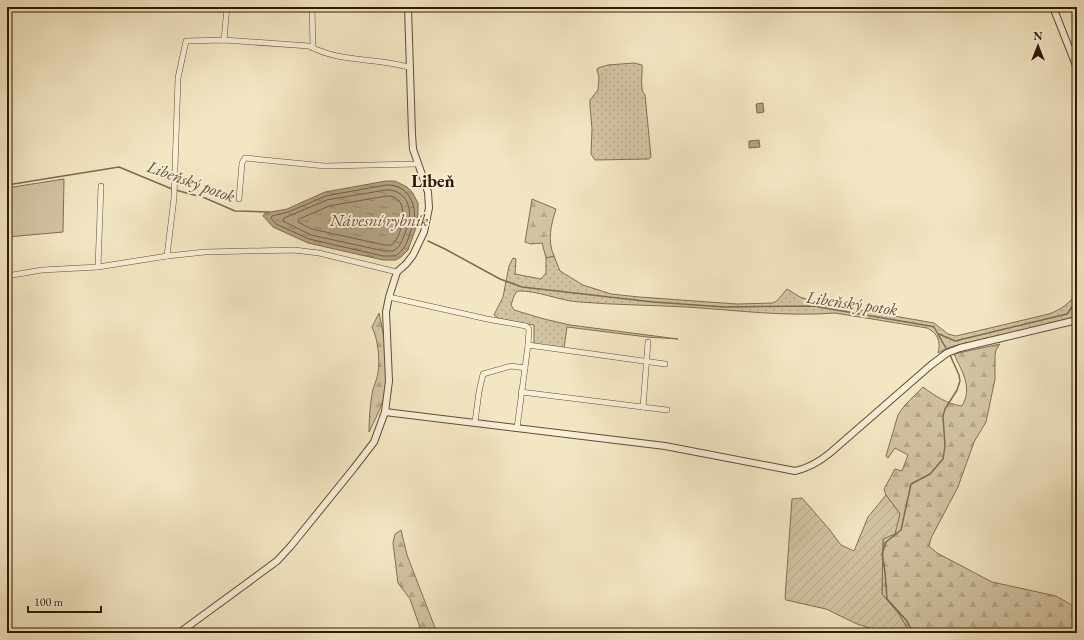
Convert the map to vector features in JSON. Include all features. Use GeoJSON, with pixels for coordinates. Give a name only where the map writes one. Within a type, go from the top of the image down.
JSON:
{"type":"FeatureCollection","features":[{"type":"Feature","properties":{"kind":"street"},"geometry":{"type":"LineString","coordinates":[[224,40],[228,7]]}},
{"type":"Feature","properties":{"kind":"street"},"geometry":{"type":"LineString","coordinates":[[312,7],[313,48]]}},
{"type":"Feature","properties":{"kind":"street"},"geometry":{"type":"LineString","coordinates":[[179,633],[276,561],[290,547],[374,442],[385,412],[389,381],[386,312],[389,297],[396,272],[406,264],[413,255],[424,232],[429,208],[428,192],[413,149],[408,7]]}},
{"type":"Feature","properties":{"kind":"street"},"geometry":{"type":"LineString","coordinates":[[1053,7],[1077,68]]}},
{"type":"Feature","properties":{"kind":"street"},"geometry":{"type":"LineString","coordinates":[[167,256],[174,198],[178,78],[186,41],[224,40],[309,46],[339,57],[409,67]]}},
{"type":"Feature","properties":{"kind":"street"},"geometry":{"type":"LineString","coordinates":[[239,199],[242,163],[245,158],[325,166],[418,164]]}},
{"type":"Feature","properties":{"kind":"street"},"geometry":{"type":"LineString","coordinates":[[98,267],[101,186]]}},
{"type":"Feature","properties":{"kind":"street"},"geometry":{"type":"LineString","coordinates":[[7,276],[42,270],[98,267],[167,256],[205,252],[294,250],[319,253],[396,272]]}},
{"type":"Feature","properties":{"kind":"street"},"geometry":{"type":"LineString","coordinates":[[389,297],[487,319],[526,326],[529,329],[518,428]]}},
{"type":"Feature","properties":{"kind":"street"},"geometry":{"type":"LineString","coordinates":[[385,412],[665,446],[795,471],[807,468],[819,462],[917,377],[950,352],[960,348],[1077,320]]}},
{"type":"Feature","properties":{"kind":"street"},"geometry":{"type":"LineString","coordinates":[[643,407],[648,342]]}},
{"type":"Feature","properties":{"kind":"street"},"geometry":{"type":"LineString","coordinates":[[528,345],[665,364]]}},
{"type":"Feature","properties":{"kind":"street"},"geometry":{"type":"LineString","coordinates":[[475,422],[483,374],[511,366],[525,368]]}},
{"type":"Feature","properties":{"kind":"street"},"geometry":{"type":"LineString","coordinates":[[521,392],[667,410]]}},
{"type":"Feature","properties":{"kind":"green space"},"geometry":{"type":"Polygon","coordinates":[[[634,63],[642,65],[642,89],[645,95],[651,157],[649,159],[595,160],[591,154],[592,129],[590,100],[598,90],[599,77],[597,70],[598,68],[608,65],[634,63]]]}},
{"type":"Feature","properties":{"kind":"green space"},"geometry":{"type":"Polygon","coordinates":[[[64,179],[63,232],[7,237],[7,188],[64,179]]]}},
{"type":"Feature","properties":{"kind":"green space"},"geometry":{"type":"Polygon","coordinates":[[[532,199],[556,209],[551,227],[550,238],[554,256],[546,258],[542,243],[531,244],[525,242],[532,199]]]}},
{"type":"Feature","properties":{"kind":"green space"},"geometry":{"type":"Polygon","coordinates":[[[554,256],[560,271],[583,285],[611,294],[737,304],[773,303],[777,301],[787,289],[800,297],[815,302],[934,323],[948,334],[956,336],[1049,314],[1065,306],[1077,292],[1077,317],[950,347],[938,353],[938,338],[934,332],[927,328],[835,313],[779,314],[686,307],[593,303],[564,300],[533,292],[517,291],[511,305],[514,310],[544,319],[570,325],[678,339],[647,337],[567,327],[564,348],[534,344],[534,325],[500,319],[494,315],[503,297],[509,266],[513,258],[516,259],[515,274],[541,279],[546,273],[546,258],[554,256]]]}},
{"type":"Feature","properties":{"kind":"green space"},"geometry":{"type":"Polygon","coordinates":[[[379,313],[385,345],[386,379],[382,404],[369,432],[371,399],[379,367],[377,343],[372,327],[379,313]]]}},
{"type":"Feature","properties":{"kind":"green space"},"geometry":{"type":"Polygon","coordinates":[[[1000,344],[995,355],[995,379],[986,422],[974,442],[958,487],[931,538],[929,546],[937,553],[992,582],[1056,596],[1077,608],[1077,633],[1051,633],[1026,629],[1015,629],[1004,633],[903,633],[907,628],[899,614],[882,594],[883,539],[900,514],[886,495],[884,489],[895,469],[902,471],[908,455],[895,448],[888,458],[886,456],[898,415],[905,405],[923,387],[941,399],[962,406],[967,392],[963,373],[954,354],[1000,344]]]}},
{"type":"Feature","properties":{"kind":"green space"},"geometry":{"type":"Polygon","coordinates":[[[886,495],[900,514],[895,534],[883,539],[882,594],[899,614],[907,628],[903,633],[886,633],[857,624],[826,609],[786,600],[792,499],[802,498],[841,545],[854,551],[868,517],[886,495]]]}},
{"type":"Feature","properties":{"kind":"green space"},"geometry":{"type":"Polygon","coordinates":[[[401,530],[407,555],[437,633],[422,633],[410,599],[398,583],[393,543],[395,534],[401,530]]]}},
{"type":"Feature","properties":{"kind":"water"},"geometry":{"type":"Polygon","coordinates":[[[763,103],[764,112],[757,113],[756,104],[763,103]]]}},
{"type":"Feature","properties":{"kind":"water"},"geometry":{"type":"Polygon","coordinates":[[[759,140],[760,147],[749,148],[749,141],[759,140]]]}},
{"type":"Feature","properties":{"kind":"water","name":"Návesní rybník"},"geometry":{"type":"Polygon","coordinates":[[[386,181],[395,181],[407,187],[412,192],[418,203],[418,222],[408,250],[396,260],[383,260],[308,243],[273,227],[263,216],[265,213],[287,209],[325,192],[386,181]]]}},
{"type":"Feature","properties":{"kind":"waterway","name":"Libeňský potok"},"geometry":{"type":"LineString","coordinates":[[7,185],[119,167],[172,189],[205,198],[235,211],[269,212]]}},
{"type":"Feature","properties":{"kind":"waterway","name":"Libeňský potok"},"geometry":{"type":"LineString","coordinates":[[428,241],[500,279],[522,287],[653,302],[725,307],[813,306],[934,327],[947,350]]}},
{"type":"Feature","properties":{"kind":"waterway"},"geometry":{"type":"LineString","coordinates":[[939,334],[955,341],[1067,314],[1077,300]]}},
{"type":"Feature","properties":{"kind":"waterway","name":"Libeňský potok"},"geometry":{"type":"LineString","coordinates":[[913,633],[907,621],[887,599],[882,554],[886,542],[901,530],[911,484],[930,474],[943,459],[945,446],[943,416],[945,409],[957,390],[960,381],[959,375],[950,355]]}},
{"type":"Feature","properties":{"kind":"district","name":"Libeň"},"geometry":{"type":"Point","coordinates":[433,181]}}]}
